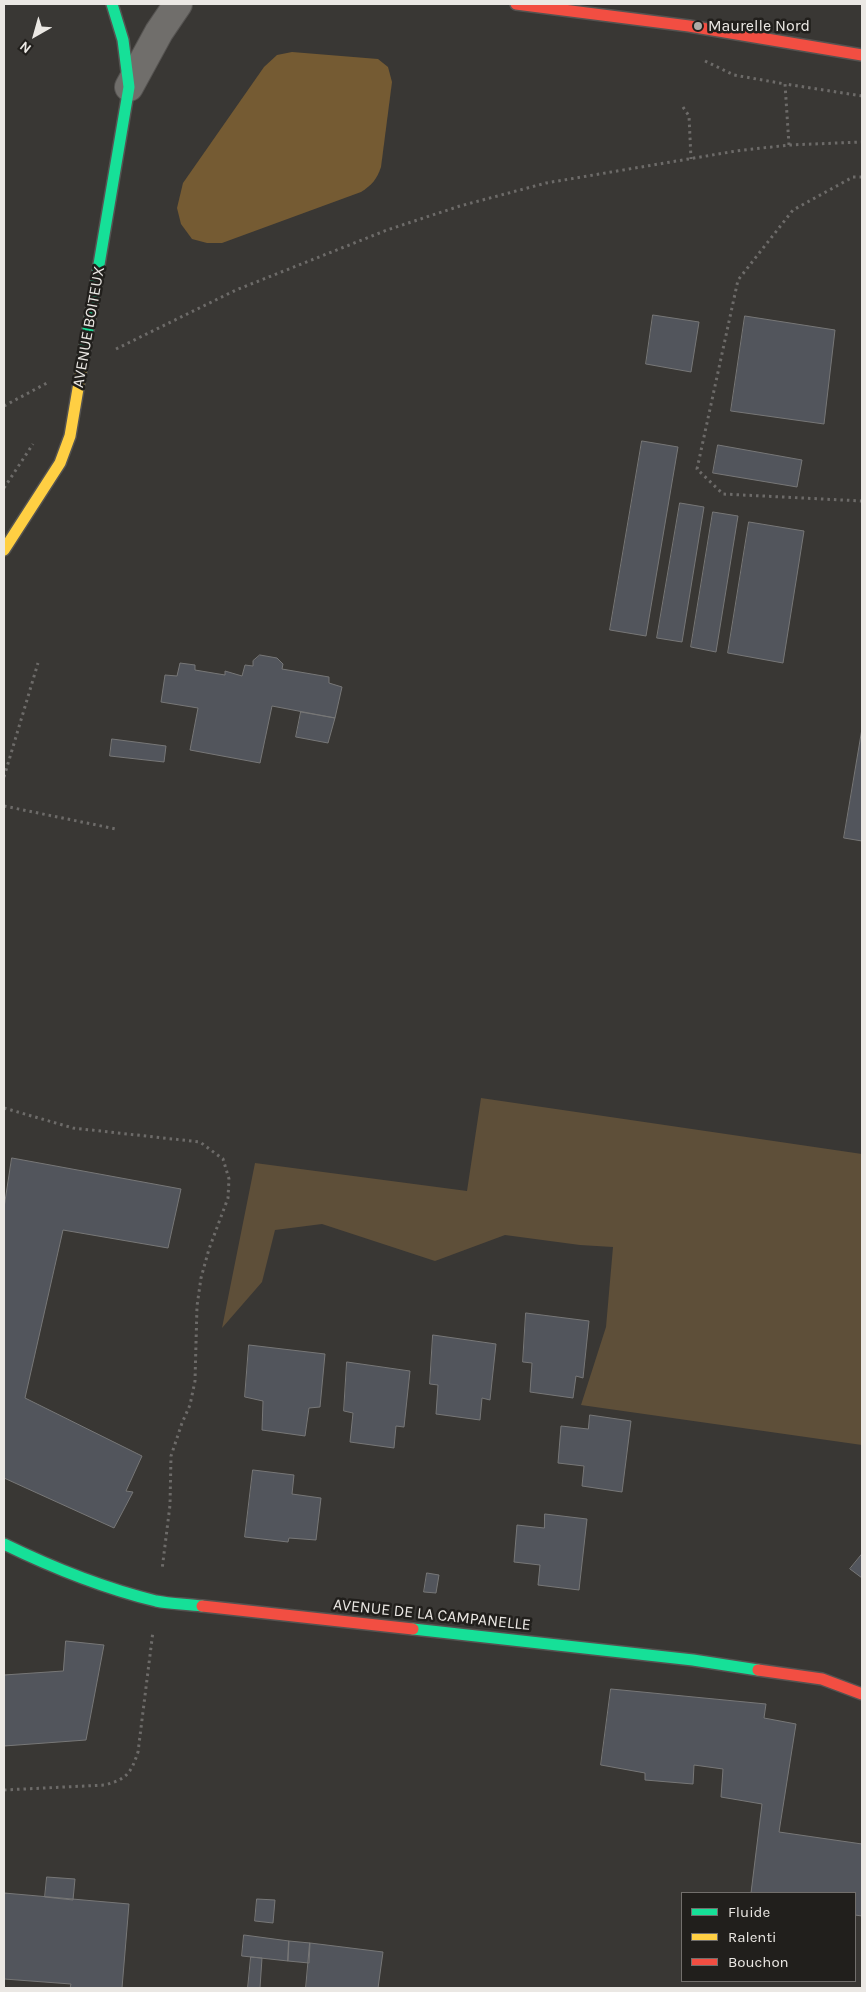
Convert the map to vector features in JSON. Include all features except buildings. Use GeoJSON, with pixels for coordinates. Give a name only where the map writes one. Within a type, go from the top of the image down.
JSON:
{"type":"FeatureCollection","features":[{"type":"Feature","properties":{"kind":"street","name":"AVENUE BOITEUX"},"geometry":{"type":"LineString","coordinates":[[112,4],[123,40],[130,87]]}},
{"type":"Feature","properties":{"kind":"street","name":"AVENUE BOITEUX"},"geometry":{"type":"LineString","coordinates":[[4,550],[60,463],[70,436],[130,87],[140,64],[178,4]]}},
{"type":"Feature","properties":{"kind":"street"},"geometry":{"type":"LineString","coordinates":[[516,4],[563,8],[698,26],[862,55]]}},
{"type":"Feature","properties":{"kind":"street","name":"AVENUE DE LA CAMPANELLE"},"geometry":{"type":"LineString","coordinates":[[4,1544],[37,1560],[99,1585],[158,1601],[693,1660],[822,1679],[862,1694]]}},
{"type":"Feature","properties":{"kind":"path"},"geometry":{"type":"LineString","coordinates":[[703,60],[734,75],[862,96]]}},
{"type":"Feature","properties":{"kind":"path"},"geometry":{"type":"LineString","coordinates":[[785,84],[789,145]]}},
{"type":"Feature","properties":{"kind":"path"},"geometry":{"type":"LineString","coordinates":[[683,107],[689,116],[691,159]]}},
{"type":"Feature","properties":{"kind":"path"},"geometry":{"type":"LineString","coordinates":[[111,352],[236,290],[387,230],[460,206],[546,183],[691,159],[789,145],[862,142]]}},
{"type":"Feature","properties":{"kind":"path"},"geometry":{"type":"LineString","coordinates":[[862,177],[853,177],[792,210],[738,280],[697,469],[723,494],[862,502]]}},
{"type":"Feature","properties":{"kind":"path"},"geometry":{"type":"LineString","coordinates":[[4,406],[52,380]]}},
{"type":"Feature","properties":{"kind":"path"},"geometry":{"type":"LineString","coordinates":[[4,777],[38,663]]}},
{"type":"Feature","properties":{"kind":"path"},"geometry":{"type":"LineString","coordinates":[[4,806],[116,829]]}},
{"type":"Feature","properties":{"kind":"path"},"geometry":{"type":"LineString","coordinates":[[4,1108],[73,1128],[200,1142],[223,1159],[229,1179],[228,1198],[209,1249],[201,1278],[197,1306],[195,1381],[190,1404],[171,1456],[170,1506],[138,1752],[132,1771],[120,1781],[105,1784],[4,1790]]}},
{"type":"Feature","properties":{"kind":"shaded area"},"geometry":{"type":"Polygon","coordinates":[[[292,52],[378,59],[388,67],[392,82],[381,167],[378,175],[361,192],[222,243],[207,243],[192,239],[181,224],[177,208],[183,183],[264,67],[277,55],[292,52]]]}},
{"type":"Feature","properties":{"kind":"shaded area"},"geometry":{"type":"Polygon","coordinates":[[[481,1098],[862,1154],[862,1445],[581,1405],[606,1327],[613,1247],[580,1245],[505,1235],[435,1261],[322,1224],[275,1230],[262,1282],[222,1328],[255,1163],[467,1191],[481,1098]]]}},
{"type":"Feature","properties":{"kind":"traffic: fast"},"geometry":{"type":"LineString","coordinates":[[83,359],[129,87],[123,40],[112,4]]}},
{"type":"Feature","properties":{"kind":"traffic: fast"},"geometry":{"type":"LineString","coordinates":[[4,1544],[60,1569],[117,1590],[156,1601],[202,1606]]}},
{"type":"Feature","properties":{"kind":"traffic: fast"},"geometry":{"type":"LineString","coordinates":[[413,1629],[693,1660],[758,1670]]}},
{"type":"Feature","properties":{"kind":"traffic: slow"},"geometry":{"type":"LineString","coordinates":[[4,550],[60,463],[70,436],[83,359]]}},
{"type":"Feature","properties":{"kind":"traffic: jam"},"geometry":{"type":"LineString","coordinates":[[516,4],[689,26],[862,55]]}},
{"type":"Feature","properties":{"kind":"traffic: jam"},"geometry":{"type":"LineString","coordinates":[[202,1606],[413,1629]]}},
{"type":"Feature","properties":{"kind":"traffic: jam"},"geometry":{"type":"LineString","coordinates":[[758,1670],[822,1679],[862,1694]]}},
{"type":"Feature","properties":{"kind":"place","name":"Maurelle Nord"},"geometry":{"type":"Point","coordinates":[698,26]}}]}
